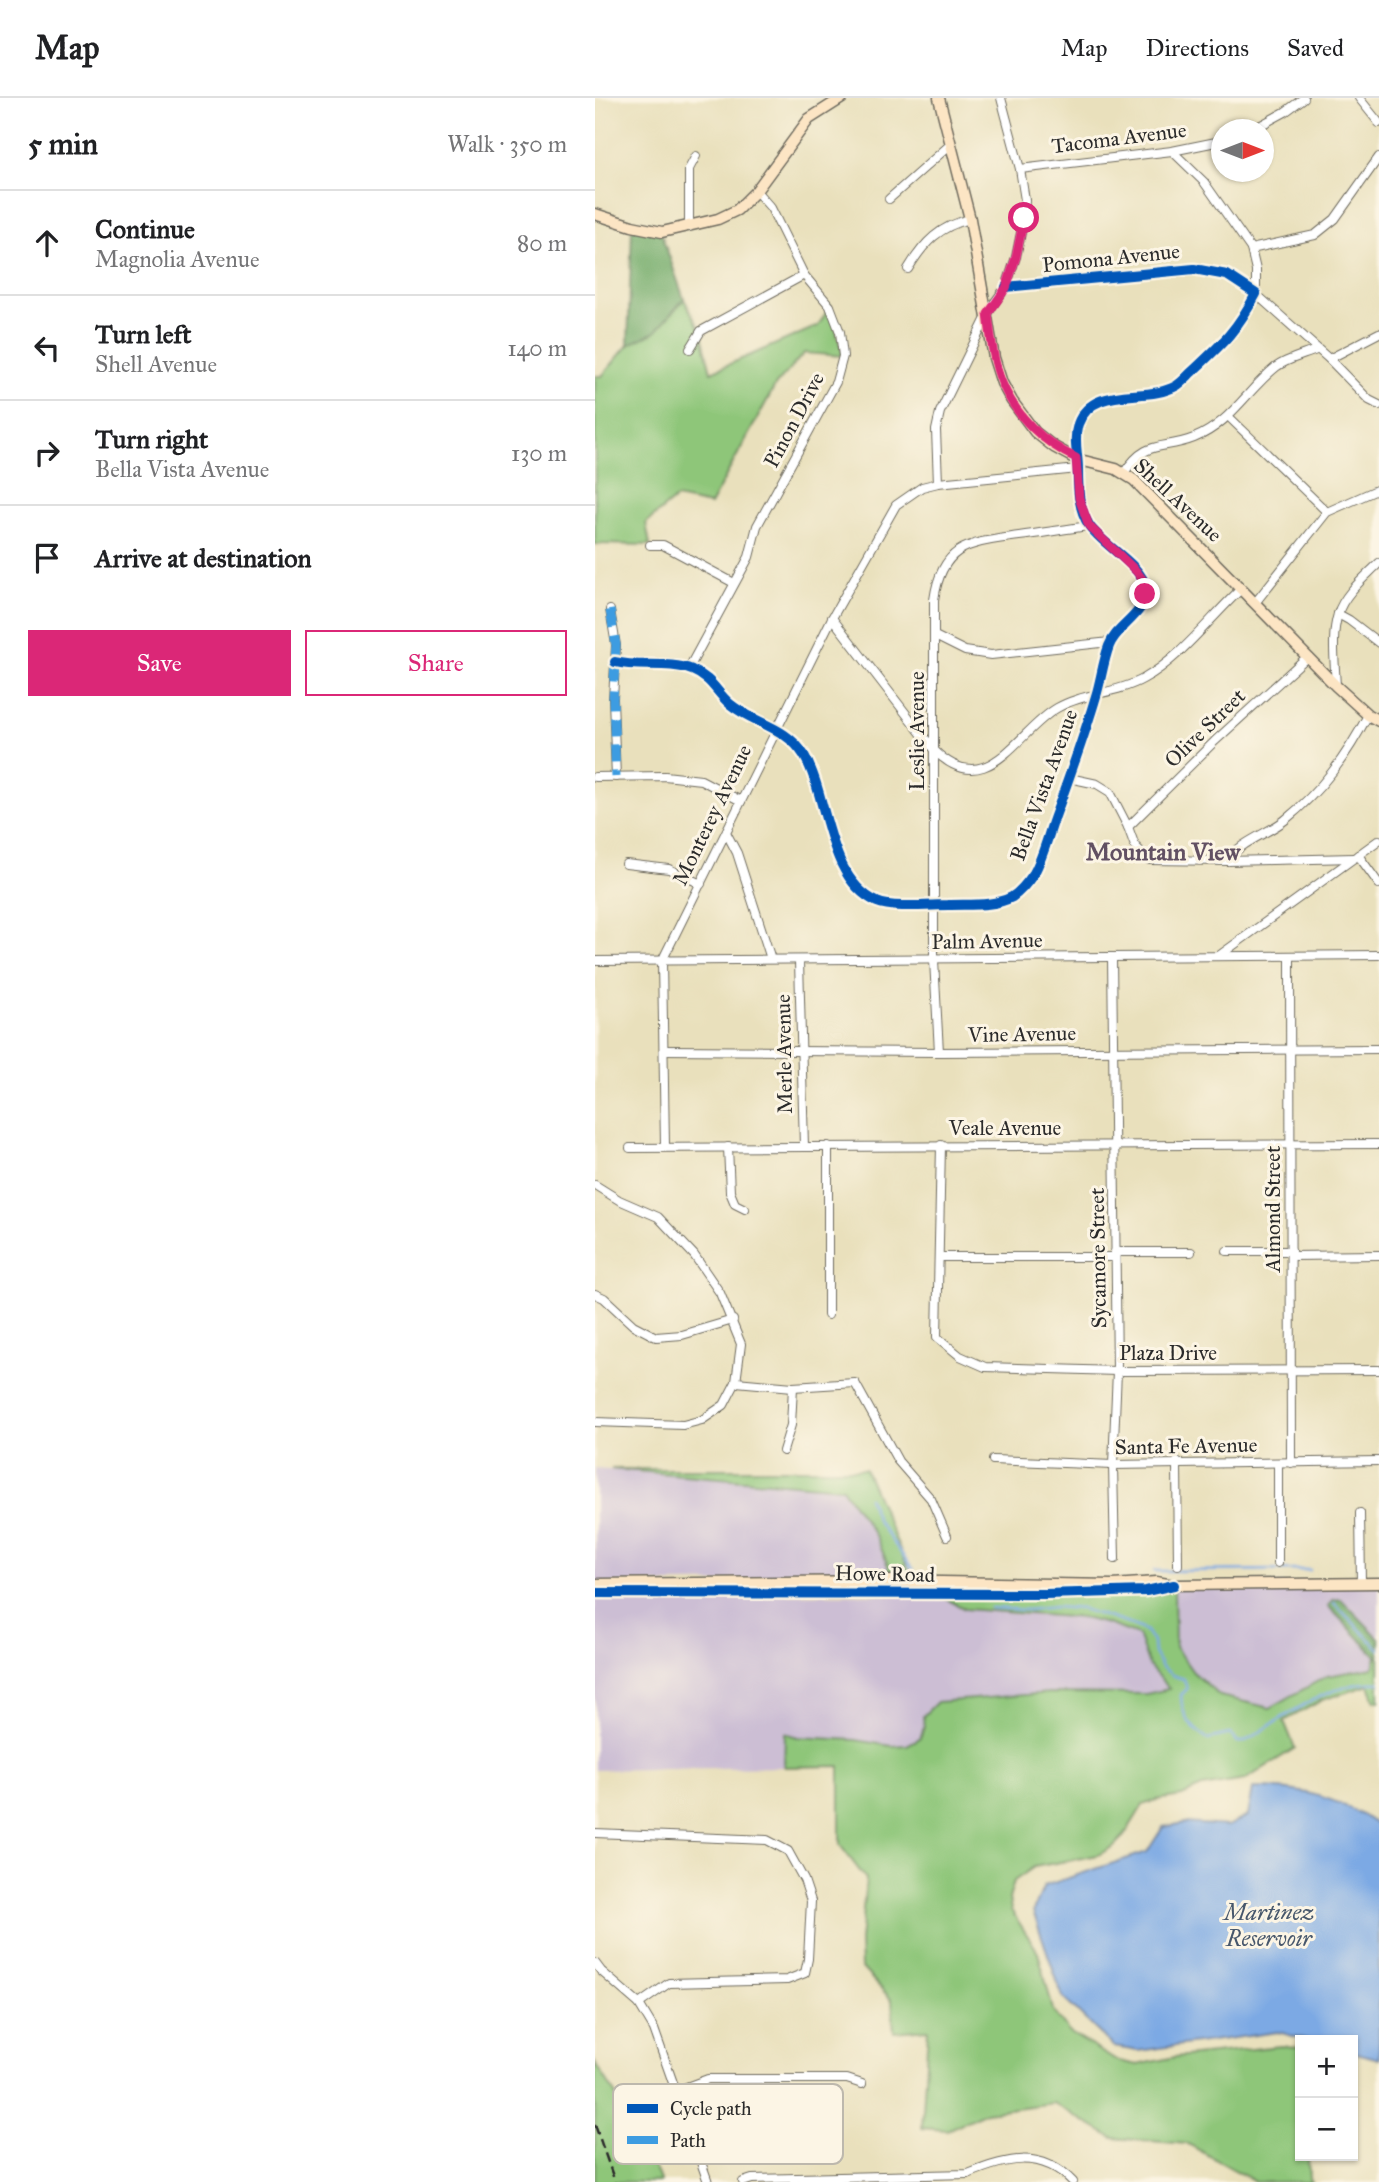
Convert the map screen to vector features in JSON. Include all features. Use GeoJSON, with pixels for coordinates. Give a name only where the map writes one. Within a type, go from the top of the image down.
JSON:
{"type":"FeatureCollection","features":[{"type":"Feature","properties":{"kind":"street"},"geometry":{"type":"LineString","coordinates":[[595,214],[662,232],[718,219],[737,210],[756,191],[809,119],[842,98]]}},
{"type":"Feature","properties":{"kind":"street","name":"Shell Avenue"},"geometry":{"type":"LineString","coordinates":[[939,98],[970,219],[995,358],[1002,383],[1012,401],[1035,432],[1077,464],[1124,473],[1134,480],[1336,686],[1374,718]]}},
{"type":"Feature","properties":{"kind":"street"},"geometry":{"type":"LineString","coordinates":[[938,484],[936,430],[940,412],[988,314],[1006,288],[1024,218],[1025,200],[1020,169],[1001,98]]}},
{"type":"Feature","properties":{"kind":"street"},"geometry":{"type":"LineString","coordinates":[[1272,119],[1304,98]]}},
{"type":"Feature","properties":{"kind":"street"},"geometry":{"type":"LineString","coordinates":[[1359,98],[1379,123]]}},
{"type":"Feature","properties":{"kind":"street","name":"Tacoma Avenue"},"geometry":{"type":"LineString","coordinates":[[1020,169],[1172,151],[1211,143]]}},
{"type":"Feature","properties":{"kind":"street"},"geometry":{"type":"LineString","coordinates":[[889,200],[951,144]]}},
{"type":"Feature","properties":{"kind":"street"},"geometry":{"type":"LineString","coordinates":[[936,636],[979,654],[1110,642],[1139,612],[1144,601],[1145,587],[1136,571],[1089,526],[1079,498],[1078,425],[1084,414],[1105,399],[1159,392],[1177,386],[1231,335],[1256,294],[1256,270],[1251,248],[1204,182],[1172,151]]}},
{"type":"Feature","properties":{"kind":"street"},"geometry":{"type":"LineString","coordinates":[[689,227],[689,169],[696,156]]}},
{"type":"Feature","properties":{"kind":"street"},"geometry":{"type":"LineString","coordinates":[[1251,248],[1315,235],[1335,219],[1379,157]]}},
{"type":"Feature","properties":{"kind":"street","name":"Pinon Drive"},"geometry":{"type":"LineString","coordinates":[[689,668],[749,557],[757,526],[836,382],[843,356],[840,332],[830,306],[804,275],[771,208],[756,191]]}},
{"type":"Feature","properties":{"kind":"street"},"geometry":{"type":"LineString","coordinates":[[908,269],[920,248],[945,228],[970,219]]}},
{"type":"Feature","properties":{"kind":"street","name":"Pomona Avenue"},"geometry":{"type":"LineString","coordinates":[[1006,288],[1194,269],[1227,275],[1256,294],[1329,359],[1369,400],[1379,405]]}},
{"type":"Feature","properties":{"kind":"street"},"geometry":{"type":"LineString","coordinates":[[690,349],[701,331],[804,275]]}},
{"type":"Feature","properties":{"kind":"street"},"geometry":{"type":"LineString","coordinates":[[1329,359],[1379,333]]}},
{"type":"Feature","properties":{"kind":"street"},"geometry":{"type":"LineString","coordinates":[[1124,473],[1137,455],[1149,449],[1195,438],[1229,417],[1278,365],[1316,350]]}},
{"type":"Feature","properties":{"kind":"street"},"geometry":{"type":"LineString","coordinates":[[1229,417],[1327,512]]}},
{"type":"Feature","properties":{"kind":"street","name":"Monterey Avenue"},"geometry":{"type":"LineString","coordinates":[[665,1146],[662,961],[832,618],[897,505],[922,487],[1077,464]]}},
{"type":"Feature","properties":{"kind":"street"},"geometry":{"type":"LineString","coordinates":[[1255,603],[1327,512],[1379,489]]}},
{"type":"Feature","properties":{"kind":"street","name":"Leslie Avenue"},"geometry":{"type":"LineString","coordinates":[[939,1052],[934,960],[936,585],[944,567],[964,548],[977,541],[1089,526]]}},
{"type":"Feature","properties":{"kind":"street"},"geometry":{"type":"LineString","coordinates":[[650,545],[663,545],[734,583]]}},
{"type":"Feature","properties":{"kind":"street"},"geometry":{"type":"LineString","coordinates":[[1336,686],[1338,614],[1352,590],[1379,563]]}},
{"type":"Feature","properties":{"kind":"street"},"geometry":{"type":"LineString","coordinates":[[832,618],[934,750],[954,766],[967,768],[1005,756],[1048,713],[1059,706],[1142,680],[1196,635],[1241,589]]}},
{"type":"Feature","properties":{"kind":"street"},"geometry":{"type":"LineString","coordinates":[[610,610],[616,645],[613,699],[616,777]]}},
{"type":"Feature","properties":{"kind":"street"},"geometry":{"type":"LineString","coordinates":[[1338,614],[1379,643]]}},
{"type":"Feature","properties":{"kind":"street","name":"Bella Vista Avenue"},"geometry":{"type":"LineString","coordinates":[[689,668],[706,677],[734,707],[790,737],[803,754],[815,782],[834,844],[854,884],[879,903],[994,904],[1014,895],[1035,871],[1097,696],[1110,642]]}},
{"type":"Feature","properties":{"kind":"street","name":"Olive Street"},"geometry":{"type":"LineString","coordinates":[[1128,827],[1215,741],[1307,657]]}},
{"type":"Feature","properties":{"kind":"street"},"geometry":{"type":"LineString","coordinates":[[615,662],[689,668]]}},
{"type":"Feature","properties":{"kind":"street"},"geometry":{"type":"LineString","coordinates":[[1228,861],[1235,851],[1284,820],[1332,774],[1374,718]]}},
{"type":"Feature","properties":{"kind":"street"},"geometry":{"type":"LineString","coordinates":[[595,777],[665,776],[701,780],[741,801]]}},
{"type":"Feature","properties":{"kind":"street"},"geometry":{"type":"LineString","coordinates":[[1069,778],[1097,784],[1110,793],[1135,846],[1149,860],[1228,861],[1357,857]]}},
{"type":"Feature","properties":{"kind":"street"},"geometry":{"type":"LineString","coordinates":[[727,834],[737,853],[771,959]]}},
{"type":"Feature","properties":{"kind":"street"},"geometry":{"type":"LineString","coordinates":[[1220,955],[1379,840]]}},
{"type":"Feature","properties":{"kind":"street"},"geometry":{"type":"LineString","coordinates":[[1357,857],[1379,884]]}},
{"type":"Feature","properties":{"kind":"street"},"geometry":{"type":"LineString","coordinates":[[626,864],[669,869],[701,884]]}},
{"type":"Feature","properties":{"kind":"street","name":"Almond Street"},"geometry":{"type":"LineString","coordinates":[[1290,956],[1290,1463]]}},
{"type":"Feature","properties":{"kind":"street","name":"Palm Avenue"},"geometry":{"type":"LineString","coordinates":[[595,961],[1379,956]]}},
{"type":"Feature","properties":{"kind":"street","name":"Sycamore Street"},"geometry":{"type":"LineString","coordinates":[[1112,957],[1117,1371],[1113,1465],[1115,1559]]}},
{"type":"Feature","properties":{"kind":"street","name":"Merle Avenue"},"geometry":{"type":"LineString","coordinates":[[799,961],[804,1147]]}},
{"type":"Feature","properties":{"kind":"street","name":"Vine Avenue"},"geometry":{"type":"LineString","coordinates":[[664,1050],[939,1052],[1379,1049]]}},
{"type":"Feature","properties":{"kind":"street","name":"Veale Avenue"},"geometry":{"type":"LineString","coordinates":[[630,1148],[1379,1144]]}},
{"type":"Feature","properties":{"kind":"street"},"geometry":{"type":"LineString","coordinates":[[941,1145],[939,1257],[1191,1252]]}},
{"type":"Feature","properties":{"kind":"street"},"geometry":{"type":"LineString","coordinates":[[828,1146],[828,1315]]}},
{"type":"Feature","properties":{"kind":"street"},"geometry":{"type":"LineString","coordinates":[[728,1147],[730,1192],[735,1204],[745,1209]]}},
{"type":"Feature","properties":{"kind":"street"},"geometry":{"type":"LineString","coordinates":[[595,1185],[619,1200],[658,1217],[708,1273],[733,1320],[741,1344],[736,1382],[724,1405],[702,1420],[683,1425],[595,1422]]}},
{"type":"Feature","properties":{"kind":"street"},"geometry":{"type":"LineString","coordinates":[[1227,1251],[1379,1255]]}},
{"type":"Feature","properties":{"kind":"street","name":"Plaza Drive"},"geometry":{"type":"LineString","coordinates":[[939,1257],[937,1337],[960,1356],[985,1367],[1117,1371],[1379,1370]]}},
{"type":"Feature","properties":{"kind":"street"},"geometry":{"type":"LineString","coordinates":[[595,1294],[604,1298],[633,1325],[656,1337],[682,1335],[733,1320]]}},
{"type":"Feature","properties":{"kind":"street"},"geometry":{"type":"LineString","coordinates":[[736,1382],[793,1387],[855,1383],[898,1461],[931,1499],[947,1536]]}},
{"type":"Feature","properties":{"kind":"street"},"geometry":{"type":"LineString","coordinates":[[783,1451],[791,1425],[793,1387]]}},
{"type":"Feature","properties":{"kind":"street","name":"Santa Fe Avenue"},"geometry":{"type":"LineString","coordinates":[[993,1460],[1113,1465],[1379,1461]]}},
{"type":"Feature","properties":{"kind":"street"},"geometry":{"type":"LineString","coordinates":[[1177,1462],[1178,1565]]}},
{"type":"Feature","properties":{"kind":"street"},"geometry":{"type":"LineString","coordinates":[[1278,1463],[1278,1563]]}},
{"type":"Feature","properties":{"kind":"street"},"geometry":{"type":"LineString","coordinates":[[1360,1513],[1361,1583]]}},
{"type":"Feature","properties":{"kind":"street","name":"Howe Road"},"geometry":{"type":"LineString","coordinates":[[595,1584],[887,1581],[1113,1585],[1156,1582],[1174,1585],[1379,1583]]}},
{"type":"Feature","properties":{"kind":"street","name":"Howe Road"},"geometry":{"type":"LineString","coordinates":[[595,1593],[1045,1594],[1146,1591],[1174,1585]]}},
{"type":"Feature","properties":{"kind":"street"},"geometry":{"type":"LineString","coordinates":[[595,1833],[767,1840],[788,1851],[804,1880],[811,1901],[805,1973],[787,1980],[669,1983],[639,2004]]}},
{"type":"Feature","properties":{"kind":"street"},"geometry":{"type":"LineString","coordinates":[[595,1963],[639,2004],[654,2029],[674,2084]]}},
{"type":"Feature","properties":{"kind":"street"},"geometry":{"type":"LineString","coordinates":[[695,2084],[708,2079],[847,2079],[862,2084]]}},
{"type":"Feature","properties":{"kind":"street"},"geometry":{"type":"LineString","coordinates":[[743,2182],[752,2179],[968,2178],[997,2162],[1028,2158],[1059,2167],[1073,2182]]}},
{"type":"Feature","properties":{"kind":"street"},"geometry":{"type":"LineString","coordinates":[[702,2164],[708,2182]]}},
{"type":"Feature","properties":{"kind":"shaded area"},"geometry":{"type":"Polygon","coordinates":[[[595,1469],[842,1488],[877,1538],[894,1581],[595,1584],[595,1469]]]}},
{"type":"Feature","properties":{"kind":"shaded area"},"geometry":{"type":"Polygon","coordinates":[[[1379,1583],[1379,1638],[1341,1599],[1329,1606],[1376,1656],[1373,1668],[1327,1676],[1270,1708],[1220,1696],[1193,1672],[1175,1647],[1174,1585],[1379,1583]]]}},
{"type":"Feature","properties":{"kind":"shaded area"},"geometry":{"type":"Polygon","coordinates":[[[595,1593],[939,1595],[1013,1614],[1083,1618],[1138,1635],[1149,1666],[1170,1689],[1146,1694],[1050,1693],[937,1702],[923,1716],[924,1727],[920,1738],[908,1745],[891,1746],[785,1734],[784,1767],[595,1770],[595,1593]]]}},
{"type":"Feature","properties":{"kind":"green space"},"geometry":{"type":"Polygon","coordinates":[[[632,227],[661,233],[684,299],[655,332],[628,345],[632,227]]]}},
{"type":"Feature","properties":{"kind":"green space"},"geometry":{"type":"Polygon","coordinates":[[[684,299],[701,331],[711,372],[818,326],[830,306],[843,356],[804,353],[775,386],[710,505],[676,498],[646,523],[650,545],[595,544],[595,376],[602,376],[628,345],[655,332],[684,299]]]}},
{"type":"Feature","properties":{"kind":"green space"},"geometry":{"type":"Polygon","coordinates":[[[611,1469],[865,1469],[914,1582],[894,1581],[877,1538],[842,1488],[611,1469]]]}},
{"type":"Feature","properties":{"kind":"green space"},"geometry":{"type":"Polygon","coordinates":[[[1174,1585],[1175,1647],[1193,1672],[1220,1696],[1270,1708],[1327,1676],[1373,1668],[1376,1656],[1379,1659],[1379,1701],[1375,1701],[1369,1685],[1322,1700],[1284,1721],[1295,1748],[1245,1780],[1202,1787],[1182,1796],[1143,1805],[1124,1836],[1114,1846],[1098,1855],[1034,1867],[1014,1881],[1009,1899],[1011,1910],[1038,1952],[1053,2010],[1069,2032],[1115,2060],[1137,2065],[1175,2057],[1295,2047],[1295,2161],[1308,2161],[1311,2182],[1256,2182],[1188,2144],[1113,2138],[1053,2103],[986,2112],[947,2130],[922,2128],[928,2029],[894,2032],[892,2000],[861,1967],[860,1941],[866,1879],[840,1845],[840,1766],[784,1767],[785,1733],[797,1737],[856,1740],[891,1746],[907,1745],[920,1738],[924,1727],[923,1716],[937,1702],[1050,1693],[1146,1694],[1169,1689],[1149,1666],[1138,1635],[1083,1618],[965,1609],[939,1595],[1174,1585]]]}},
{"type":"Feature","properties":{"kind":"green space"},"geometry":{"type":"Polygon","coordinates":[[[1341,1599],[1379,1638],[1379,1659],[1328,1606],[1333,1600],[1341,1599]]]}},
{"type":"Feature","properties":{"kind":"green space"},"geometry":{"type":"Polygon","coordinates":[[[595,2062],[613,2091],[613,2164],[652,2164],[660,2182],[595,2182],[595,2062]]]}},
{"type":"Feature","properties":{"kind":"water","name":"Martinez Reservoir"},"geometry":{"type":"Polygon","coordinates":[[[1253,1788],[1288,1790],[1334,1801],[1379,1826],[1379,2059],[1358,2053],[1358,2035],[1295,2037],[1278,2032],[1138,2051],[1114,2047],[1063,1998],[1033,1911],[1044,1886],[1147,1852],[1163,1827],[1185,1823],[1228,1826],[1248,1816],[1253,1788]]]}},
{"type":"Feature","properties":{"kind":"waterway"},"geometry":{"type":"LineString","coordinates":[[868,1497],[878,1522],[913,1569]]}},
{"type":"Feature","properties":{"kind":"waterway"},"geometry":{"type":"LineString","coordinates":[[1154,1571],[1310,1570]]}},
{"type":"Feature","properties":{"kind":"waterway"},"geometry":{"type":"LineString","coordinates":[[1334,1603],[1379,1649]]}},
{"type":"Feature","properties":{"kind":"waterway"},"geometry":{"type":"LineString","coordinates":[[990,1608],[1082,1609],[1146,1631],[1162,1667],[1172,1675],[1184,1679],[1187,1689],[1181,1695],[1185,1715],[1192,1726],[1208,1739],[1230,1734],[1238,1742],[1244,1742],[1291,1712],[1326,1694],[1362,1683],[1379,1683]]}},
{"type":"Feature","properties":{"kind":"railway"},"geometry":{"type":"LineString","coordinates":[[595,2125],[615,2182]]}},
{"type":"Feature","properties":{"kind":"marked path"},"geometry":{"type":"LineString","coordinates":[[610,610],[616,645],[613,699],[616,777]]}},
{"type":"Feature","properties":{"kind":"cycle path"},"geometry":{"type":"LineString","coordinates":[[615,662],[674,666],[692,670],[705,677],[739,711],[779,731],[797,745],[812,773],[838,856],[860,891],[877,902],[902,906],[981,904],[1005,900],[1018,892],[1034,873],[1043,853],[1098,690],[1109,646],[1118,631],[1137,612],[1145,597],[1145,587],[1137,570],[1102,540],[1089,525],[1083,512],[1076,441],[1078,424],[1085,411],[1095,403],[1108,398],[1164,391],[1179,384],[1229,335],[1256,294],[1227,275],[1194,269],[1006,287]]}},
{"type":"Feature","properties":{"kind":"cycle path"},"geometry":{"type":"LineString","coordinates":[[595,1593],[1045,1594],[1146,1591],[1174,1585]]}},
{"type":"Feature","properties":{"kind":"district","name":"Mountain View"},"geometry":{"type":"Point","coordinates":[1163,852]}},
{"type":"Feature","properties":{"kind":"route"},"geometry":{"type":"LineString","coordinates":[[1024,218],[1006,288],[988,314],[1002,383],[1035,432],[1061,452],[1076,458],[1077,490],[1089,526],[1136,571],[1143,580],[1145,594]]}}]}
